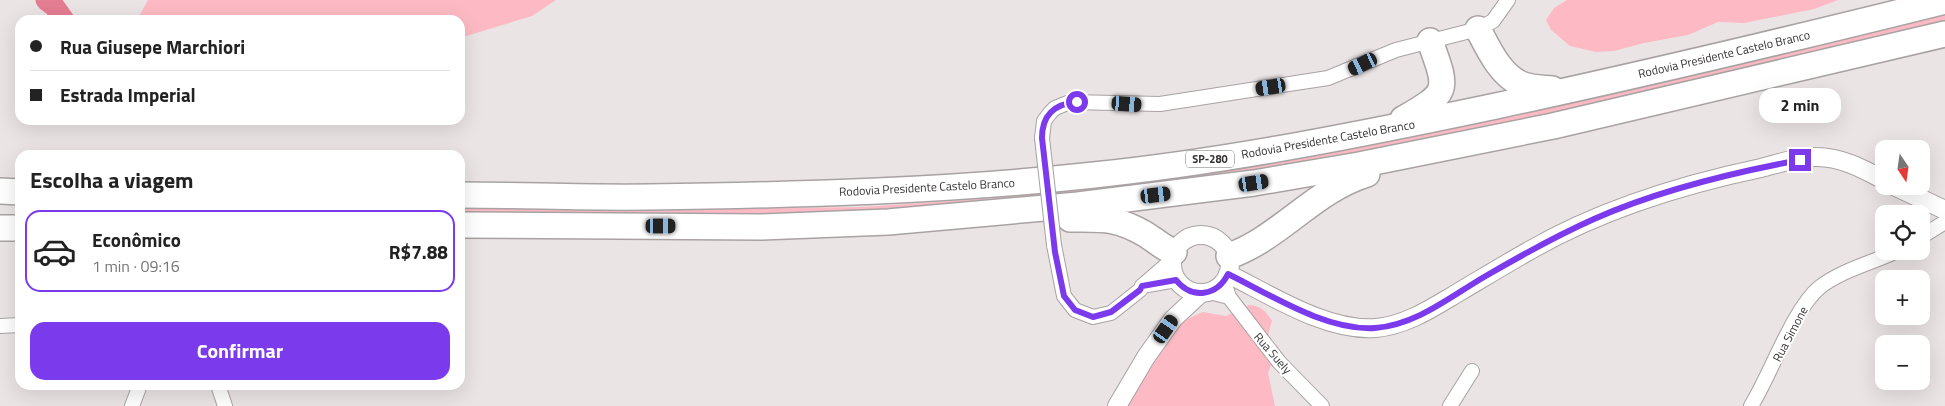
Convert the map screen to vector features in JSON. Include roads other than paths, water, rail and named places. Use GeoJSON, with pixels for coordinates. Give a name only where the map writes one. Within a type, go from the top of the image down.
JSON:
{"type":"FeatureCollection","features":[{"type":"Feature","properties":{"kind":"highway","name":"Rodovia Presidente Castelo Branco"},"geometry":{"type":"LineString","coordinates":[[465,195],[646,197],[881,190],[989,185],[1097,175],[1204,160],[1384,130],[1766,45],[1945,1]]}},
{"type":"Feature","properties":{"kind":"highway"},"geometry":{"type":"LineString","coordinates":[[1478,29],[1489,51],[1508,75],[1522,84],[1565,91]]}},
{"type":"Feature","properties":{"kind":"highway","name":"SP-280"},"geometry":{"type":"LineString","coordinates":[[465,225],[761,227],[888,222],[1078,205],[1254,183],[1359,165],[1553,126],[1945,34]]}},
{"type":"Feature","properties":{"kind":"highway"},"geometry":{"type":"LineString","coordinates":[[1384,130],[1430,104],[1441,92],[1442,78],[1430,41]]}},
{"type":"Feature","properties":{"kind":"highway"},"geometry":{"type":"LineString","coordinates":[[1228,277],[1248,250],[1327,193],[1359,176],[1488,145],[1553,126]]}},
{"type":"Feature","properties":{"kind":"highway"},"geometry":{"type":"LineString","coordinates":[[0,192],[15,192]]}},
{"type":"Feature","properties":{"kind":"highway"},"geometry":{"type":"LineString","coordinates":[[888,222],[949,224],[1065,219],[1118,221],[1146,235],[1173,256]]}},
{"type":"Feature","properties":{"kind":"highway"},"geometry":{"type":"LineString","coordinates":[[0,228],[15,228]]}},
{"type":"Feature","properties":{"kind":"street"},"geometry":{"type":"LineString","coordinates":[[1228,277],[1219,242],[1203,235],[1186,239],[1173,256],[1140,290],[1111,312],[1093,317],[1075,310],[1064,296],[1054,245],[1042,138],[1044,121],[1050,113],[1070,102],[1160,104],[1314,80],[1347,71],[1379,56],[1478,29],[1492,21],[1508,0]]}},
{"type":"Feature","properties":{"kind":"street"},"geometry":{"type":"LineString","coordinates":[[1228,277],[1316,317],[1338,324],[1374,328],[1389,326],[1419,316],[1529,250],[1594,219],[1654,196],[1720,177],[1815,157],[1840,160],[1875,176]]}},
{"type":"Feature","properties":{"kind":"street"},"geometry":{"type":"LineString","coordinates":[[1913,195],[1945,210]]}},
{"type":"Feature","properties":{"kind":"street"},"geometry":{"type":"LineString","coordinates":[[1930,232],[1945,222]]}},
{"type":"Feature","properties":{"kind":"street"},"geometry":{"type":"LineString","coordinates":[[1173,256],[1171,267],[1177,281],[1184,288],[1205,293]]}},
{"type":"Feature","properties":{"kind":"street","name":"Rua Simone"},"geometry":{"type":"LineString","coordinates":[[1751,406],[1764,385],[1804,305],[1820,288],[1837,277],[1876,260]]}},
{"type":"Feature","properties":{"kind":"street"},"geometry":{"type":"LineString","coordinates":[[1117,406],[1146,357],[1173,319],[1228,277]]}},
{"type":"Feature","properties":{"kind":"street","name":"Rua Suely"},"geometry":{"type":"LineString","coordinates":[[1228,277],[1279,362],[1322,406]]}},
{"type":"Feature","properties":{"kind":"street"},"geometry":{"type":"LineString","coordinates":[[1142,286],[1177,281]]}},
{"type":"Feature","properties":{"kind":"street"},"geometry":{"type":"LineString","coordinates":[[1173,319],[1177,281]]}},
{"type":"Feature","properties":{"kind":"street"},"geometry":{"type":"LineString","coordinates":[[0,326],[15,326]]}},
{"type":"Feature","properties":{"kind":"street"},"geometry":{"type":"LineString","coordinates":[[1450,406],[1472,371]]}},
{"type":"Feature","properties":{"kind":"street"},"geometry":{"type":"LineString","coordinates":[[132,406],[138,390]]}},
{"type":"Feature","properties":{"kind":"street"},"geometry":{"type":"LineString","coordinates":[[220,390],[225,406]]}},
{"type":"Feature","properties":{"kind":"waterway"},"geometry":{"type":"LineString","coordinates":[[46,0],[54,6],[60,15]]}}]}
